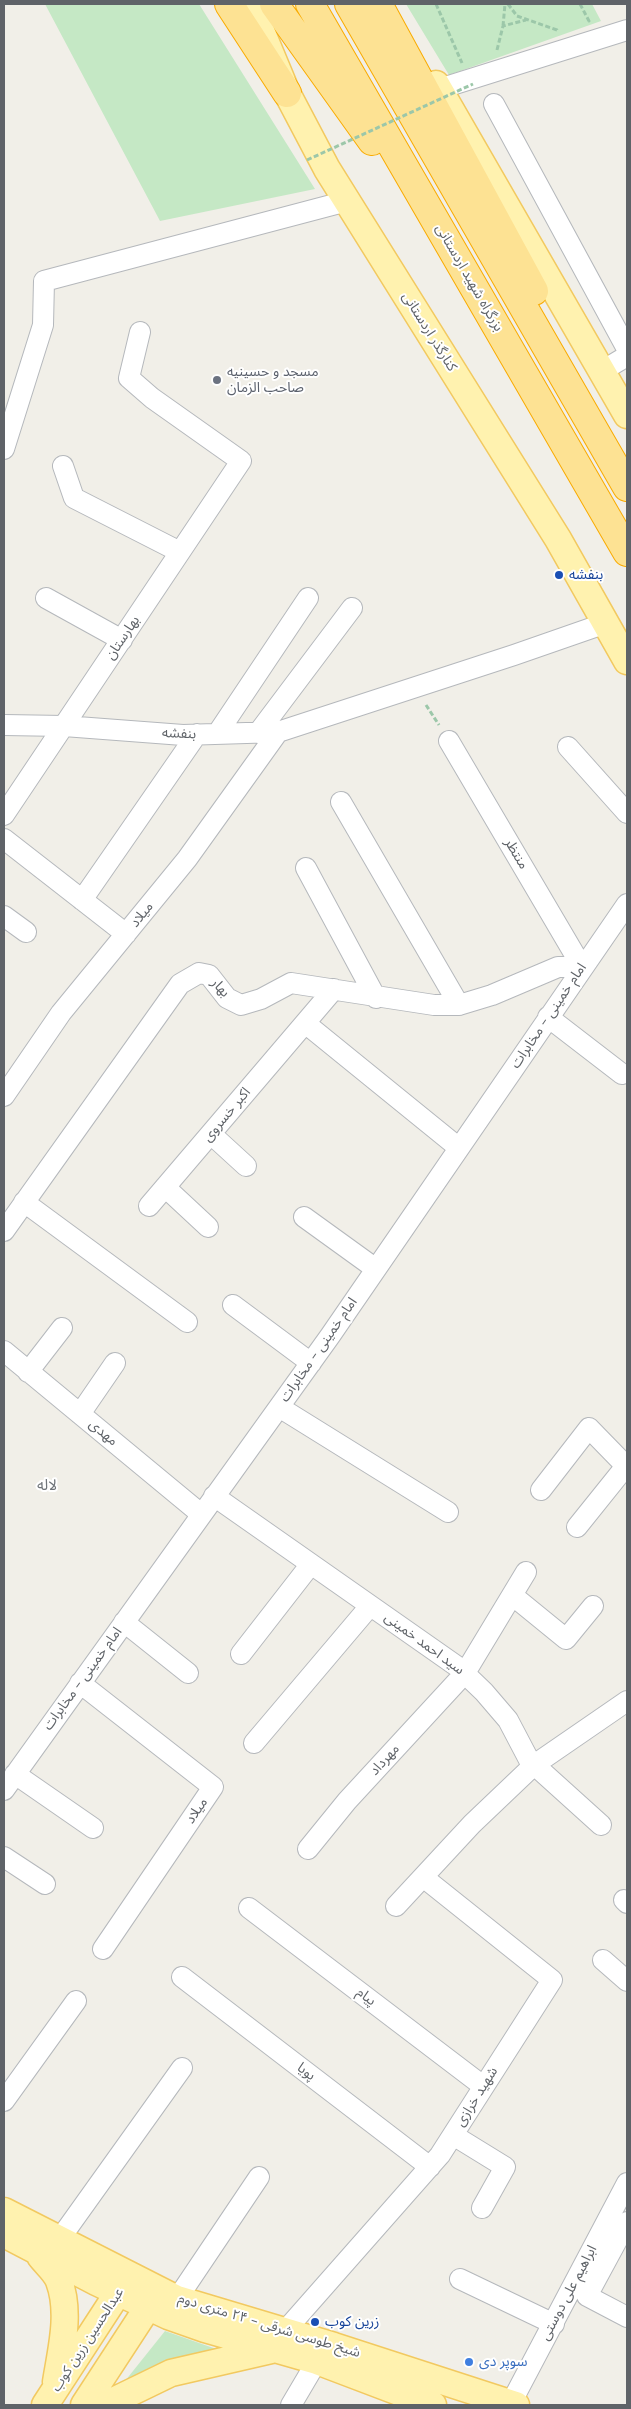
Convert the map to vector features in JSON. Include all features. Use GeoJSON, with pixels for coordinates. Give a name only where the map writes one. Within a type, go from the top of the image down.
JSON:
{"type":"FeatureCollection","features":[{"type":"Feature","properties":{"kind":"highway","name":"کنارگذر اردستانی"},"geometry":{"type":"LineString","coordinates":[[229,4],[287,93]]}},
{"type":"Feature","properties":{"kind":"highway"},"geometry":{"type":"LineString","coordinates":[[274,4],[471,281]]}},
{"type":"Feature","properties":{"kind":"highway","name":"بزرگراه شهید اردستانی"},"geometry":{"type":"LineString","coordinates":[[310,4],[627,552]]}},
{"type":"Feature","properties":{"kind":"highway"},"geometry":{"type":"LineString","coordinates":[[349,4],[627,487]]}},
{"type":"Feature","properties":{"kind":"highway"},"geometry":{"type":"LineString","coordinates":[[378,4],[519,261],[627,472]]}},
{"type":"Feature","properties":{"kind":"main road"},"geometry":{"type":"LineString","coordinates":[[250,4],[287,93]]}},
{"type":"Feature","properties":{"kind":"main road"},"geometry":{"type":"LineString","coordinates":[[390,4],[627,415]]}},
{"type":"Feature","properties":{"kind":"main road","name":"کنارگذر اردستانی"},"geometry":{"type":"LineString","coordinates":[[287,93],[327,169],[558,539],[627,661]]}},
{"type":"Feature","properties":{"kind":"main road","name":"شیخ طوسی شرقی - ۲۴ متری دوم"},"geometry":{"type":"LineString","coordinates":[[4,2211],[48,2246]]}},
{"type":"Feature","properties":{"kind":"main road","name":"شیخ طوسی شرقی - ۲۴ متری دوم"},"geometry":{"type":"LineString","coordinates":[[4,2234],[105,2264],[124,2283],[160,2298],[205,2329],[334,2346],[514,2404]]}},
{"type":"Feature","properties":{"kind":"main road"},"geometry":{"type":"LineString","coordinates":[[48,2246],[65,2306],[64,2335],[50,2398]]}},
{"type":"Feature","properties":{"kind":"main road","name":"عبدالحسین زرین کوب"},"geometry":{"type":"LineString","coordinates":[[50,2398],[124,2283]]}},
{"type":"Feature","properties":{"kind":"main road"},"geometry":{"type":"LineString","coordinates":[[84,2405],[160,2298]]}},
{"type":"Feature","properties":{"kind":"main road"},"geometry":{"type":"LineString","coordinates":[[105,2405],[171,2373],[280,2340]]}},
{"type":"Feature","properties":{"kind":"main road","name":"شیخ طوسی شرقی - ۲۴ متری دوم"},"geometry":{"type":"LineString","coordinates":[[280,2340],[317,2361],[433,2405]]}},
{"type":"Feature","properties":{"kind":"street"},"geometry":{"type":"LineString","coordinates":[[439,89],[627,30]]}},
{"type":"Feature","properties":{"kind":"street"},"geometry":{"type":"LineString","coordinates":[[494,104],[627,349]]}},
{"type":"Feature","properties":{"kind":"street"},"geometry":{"type":"LineString","coordinates":[[4,450],[43,325],[44,281],[347,201]]}},
{"type":"Feature","properties":{"kind":"street","name":"بهارستان"},"geometry":{"type":"LineString","coordinates":[[4,815],[241,460],[152,398],[129,378],[140,332]]}},
{"type":"Feature","properties":{"kind":"street"},"geometry":{"type":"LineString","coordinates":[[602,371],[627,356]]}},
{"type":"Feature","properties":{"kind":"street"},"geometry":{"type":"LineString","coordinates":[[63,466],[74,498],[180,552]]}},
{"type":"Feature","properties":{"kind":"street"},"geometry":{"type":"LineString","coordinates":[[46,598],[122,640]]}},
{"type":"Feature","properties":{"kind":"street"},"geometry":{"type":"LineString","coordinates":[[82,900],[308,598]]}},
{"type":"Feature","properties":{"kind":"street","name":"میلاد"},"geometry":{"type":"LineString","coordinates":[[4,1096],[62,1013],[187,860],[268,733],[352,608]]}},
{"type":"Feature","properties":{"kind":"street","name":"بنفشه"},"geometry":{"type":"LineString","coordinates":[[4,725],[64,726],[207,734],[268,733],[415,687],[606,623]]}},
{"type":"Feature","properties":{"kind":"street","name":"منتظر"},"geometry":{"type":"LineString","coordinates":[[449,741],[582,967]]}},
{"type":"Feature","properties":{"kind":"street"},"geometry":{"type":"LineString","coordinates":[[568,747],[627,813]]}},
{"type":"Feature","properties":{"kind":"street"},"geometry":{"type":"LineString","coordinates":[[340,802],[458,1005]]}},
{"type":"Feature","properties":{"kind":"street"},"geometry":{"type":"LineString","coordinates":[[4,840],[126,934]]}},
{"type":"Feature","properties":{"kind":"street"},"geometry":{"type":"LineString","coordinates":[[306,868],[376,998]]}},
{"type":"Feature","properties":{"kind":"street"},"geometry":{"type":"LineString","coordinates":[[4,916],[26,932]]}},
{"type":"Feature","properties":{"kind":"street","name":"امام خمینی - مخابرات"},"geometry":{"type":"LineString","coordinates":[[9,1782],[311,1363],[582,967],[624,916]]}},
{"type":"Feature","properties":{"kind":"street","name":"بهار"},"geometry":{"type":"LineString","coordinates":[[4,1231],[180,984],[199,973],[209,975],[227,998],[241,1005],[261,999],[291,983],[334,989],[376,998],[434,1005],[458,1005],[492,994],[558,967],[582,967]]}},
{"type":"Feature","properties":{"kind":"street","name":"اکبر خسروی"},"geometry":{"type":"LineString","coordinates":[[149,1206],[334,989]]}},
{"type":"Feature","properties":{"kind":"street"},"geometry":{"type":"LineString","coordinates":[[548,1017],[622,1074]]}},
{"type":"Feature","properties":{"kind":"street"},"geometry":{"type":"LineString","coordinates":[[305,1024],[459,1148]]}},
{"type":"Feature","properties":{"kind":"street"},"geometry":{"type":"LineString","coordinates":[[211,1134],[246,1166]]}},
{"type":"Feature","properties":{"kind":"street"},"geometry":{"type":"LineString","coordinates":[[165,1187],[208,1227]]}},
{"type":"Feature","properties":{"kind":"street"},"geometry":{"type":"LineString","coordinates":[[24,1202],[187,1322]]}},
{"type":"Feature","properties":{"kind":"street"},"geometry":{"type":"LineString","coordinates":[[304,1217],[376,1269]]}},
{"type":"Feature","properties":{"kind":"street"},"geometry":{"type":"LineString","coordinates":[[233,1305],[311,1363]]}},
{"type":"Feature","properties":{"kind":"street"},"geometry":{"type":"LineString","coordinates":[[28,1372],[62,1328]]}},
{"type":"Feature","properties":{"kind":"street","name":"مهدی"},"geometry":{"type":"LineString","coordinates":[[4,1352],[201,1514]]}},
{"type":"Feature","properties":{"kind":"street"},"geometry":{"type":"LineString","coordinates":[[80,1414],[115,1363]]}},
{"type":"Feature","properties":{"kind":"street"},"geometry":{"type":"LineString","coordinates":[[279,1407],[448,1512]]}},
{"type":"Feature","properties":{"kind":"street"},"geometry":{"type":"LineString","coordinates":[[541,1490],[589,1428],[627,1467],[577,1527]]}},
{"type":"Feature","properties":{"kind":"street","name":"سید احمد خمینی"},"geometry":{"type":"LineString","coordinates":[[214,1496],[464,1673],[484,1692],[508,1720],[534,1766],[601,1825]]}},
{"type":"Feature","properties":{"kind":"street"},"geometry":{"type":"LineString","coordinates":[[241,1654],[311,1564]]}},
{"type":"Feature","properties":{"kind":"street","name":"مهرداد"},"geometry":{"type":"LineString","coordinates":[[308,1849],[347,1801],[464,1673],[526,1572]]}},
{"type":"Feature","properties":{"kind":"street"},"geometry":{"type":"LineString","coordinates":[[512,1596],[566,1639],[593,1606]]}},
{"type":"Feature","properties":{"kind":"street"},"geometry":{"type":"LineString","coordinates":[[254,1743],[370,1606]]}},
{"type":"Feature","properties":{"kind":"street"},"geometry":{"type":"LineString","coordinates":[[124,1622],[188,1673]]}},
{"type":"Feature","properties":{"kind":"street","name":"میلاد"},"geometry":{"type":"LineString","coordinates":[[80,1683],[213,1787],[103,1949]]}},
{"type":"Feature","properties":{"kind":"street"},"geometry":{"type":"LineString","coordinates":[[396,1906],[472,1824],[534,1766],[627,1700]]}},
{"type":"Feature","properties":{"kind":"street"},"geometry":{"type":"LineString","coordinates":[[9,1782],[93,1828]]}},
{"type":"Feature","properties":{"kind":"street"},"geometry":{"type":"LineString","coordinates":[[4,1857],[45,1884]]}},
{"type":"Feature","properties":{"kind":"street","name":"شهید خرازی"},"geometry":{"type":"LineString","coordinates":[[280,2340],[430,2167],[453,2135],[552,1980],[423,1877]]}},
{"type":"Feature","properties":{"kind":"street","name":"پیام"},"geometry":{"type":"LineString","coordinates":[[248,1908],[483,2086]]}},
{"type":"Feature","properties":{"kind":"street"},"geometry":{"type":"LineString","coordinates":[[603,1960],[627,1981]]}},
{"type":"Feature","properties":{"kind":"street","name":"پویا"},"geometry":{"type":"LineString","coordinates":[[182,1978],[430,2167]]}},
{"type":"Feature","properties":{"kind":"street"},"geometry":{"type":"LineString","coordinates":[[4,2101],[76,2002]]}},
{"type":"Feature","properties":{"kind":"street"},"geometry":{"type":"LineString","coordinates":[[48,2246],[182,2068]]}},
{"type":"Feature","properties":{"kind":"street"},"geometry":{"type":"LineString","coordinates":[[453,2135],[505,2167],[482,2208]]}},
{"type":"Feature","properties":{"kind":"street"},"geometry":{"type":"LineString","coordinates":[[160,2298],[260,2176]]}},
{"type":"Feature","properties":{"kind":"street","name":"ابراهیم علی دوستی"},"geometry":{"type":"LineString","coordinates":[[514,2404],[627,2183]]}},
{"type":"Feature","properties":{"kind":"street"},"geometry":{"type":"LineString","coordinates":[[627,2222],[587,2296],[627,2317]]}},
{"type":"Feature","properties":{"kind":"street"},"geometry":{"type":"LineString","coordinates":[[460,2279],[554,2324]]}},
{"type":"Feature","properties":{"kind":"street"},"geometry":{"type":"LineString","coordinates":[[291,2405],[317,2361]]}},
{"type":"Feature","properties":{"kind":"path"},"geometry":{"type":"LineString","coordinates":[[436,4],[463,66]]}},
{"type":"Feature","properties":{"kind":"path"},"geometry":{"type":"LineString","coordinates":[[506,4],[517,16],[557,30],[566,49]]}},
{"type":"Feature","properties":{"kind":"path"},"geometry":{"type":"LineString","coordinates":[[505,50],[496,53],[506,4]]}},
{"type":"Feature","properties":{"kind":"path"},"geometry":{"type":"LineString","coordinates":[[580,4],[589,21],[581,23]]}},
{"type":"Feature","properties":{"kind":"path"},"geometry":{"type":"LineString","coordinates":[[503,26],[527,19]]}},
{"type":"Feature","properties":{"kind":"path"},"geometry":{"type":"LineString","coordinates":[[549,33],[565,28]]}},
{"type":"Feature","properties":{"kind":"path"},"geometry":{"type":"LineString","coordinates":[[307,160],[473,84]]}},
{"type":"Feature","properties":{"kind":"path"},"geometry":{"type":"LineString","coordinates":[[415,687],[449,741]]}},
{"type":"Feature","properties":{"kind":"green space"},"geometry":{"type":"Polygon","coordinates":[[[45,4],[199,4],[315,189],[160,221],[45,4]]]}},
{"type":"Feature","properties":{"kind":"green space"},"geometry":{"type":"Polygon","coordinates":[[[406,4],[592,4],[601,21],[449,75],[406,4]]]}},
{"type":"Feature","properties":{"kind":"green space"},"geometry":{"type":"Polygon","coordinates":[[[165,2331],[219,2350],[121,2386],[165,2331]]]}},
{"type":"Feature","properties":{"kind":"place","name":"مسجد و حسینیه صاحب الزمان"},"geometry":{"type":"Point","coordinates":[217,380]}},
{"type":"Feature","properties":{"kind":"place","name":"بنفشه"},"geometry":{"type":"Point","coordinates":[559,575]}},
{"type":"Feature","properties":{"kind":"place","name":"زرین کوب"},"geometry":{"type":"Point","coordinates":[315,2322]}},
{"type":"Feature","properties":{"kind":"place","name":"سوپر دی"},"geometry":{"type":"Point","coordinates":[469,2362]}},
{"type":"Feature","properties":{"kind":"district","name":"لاله"},"geometry":{"type":"Point","coordinates":[47,1486]}}]}
